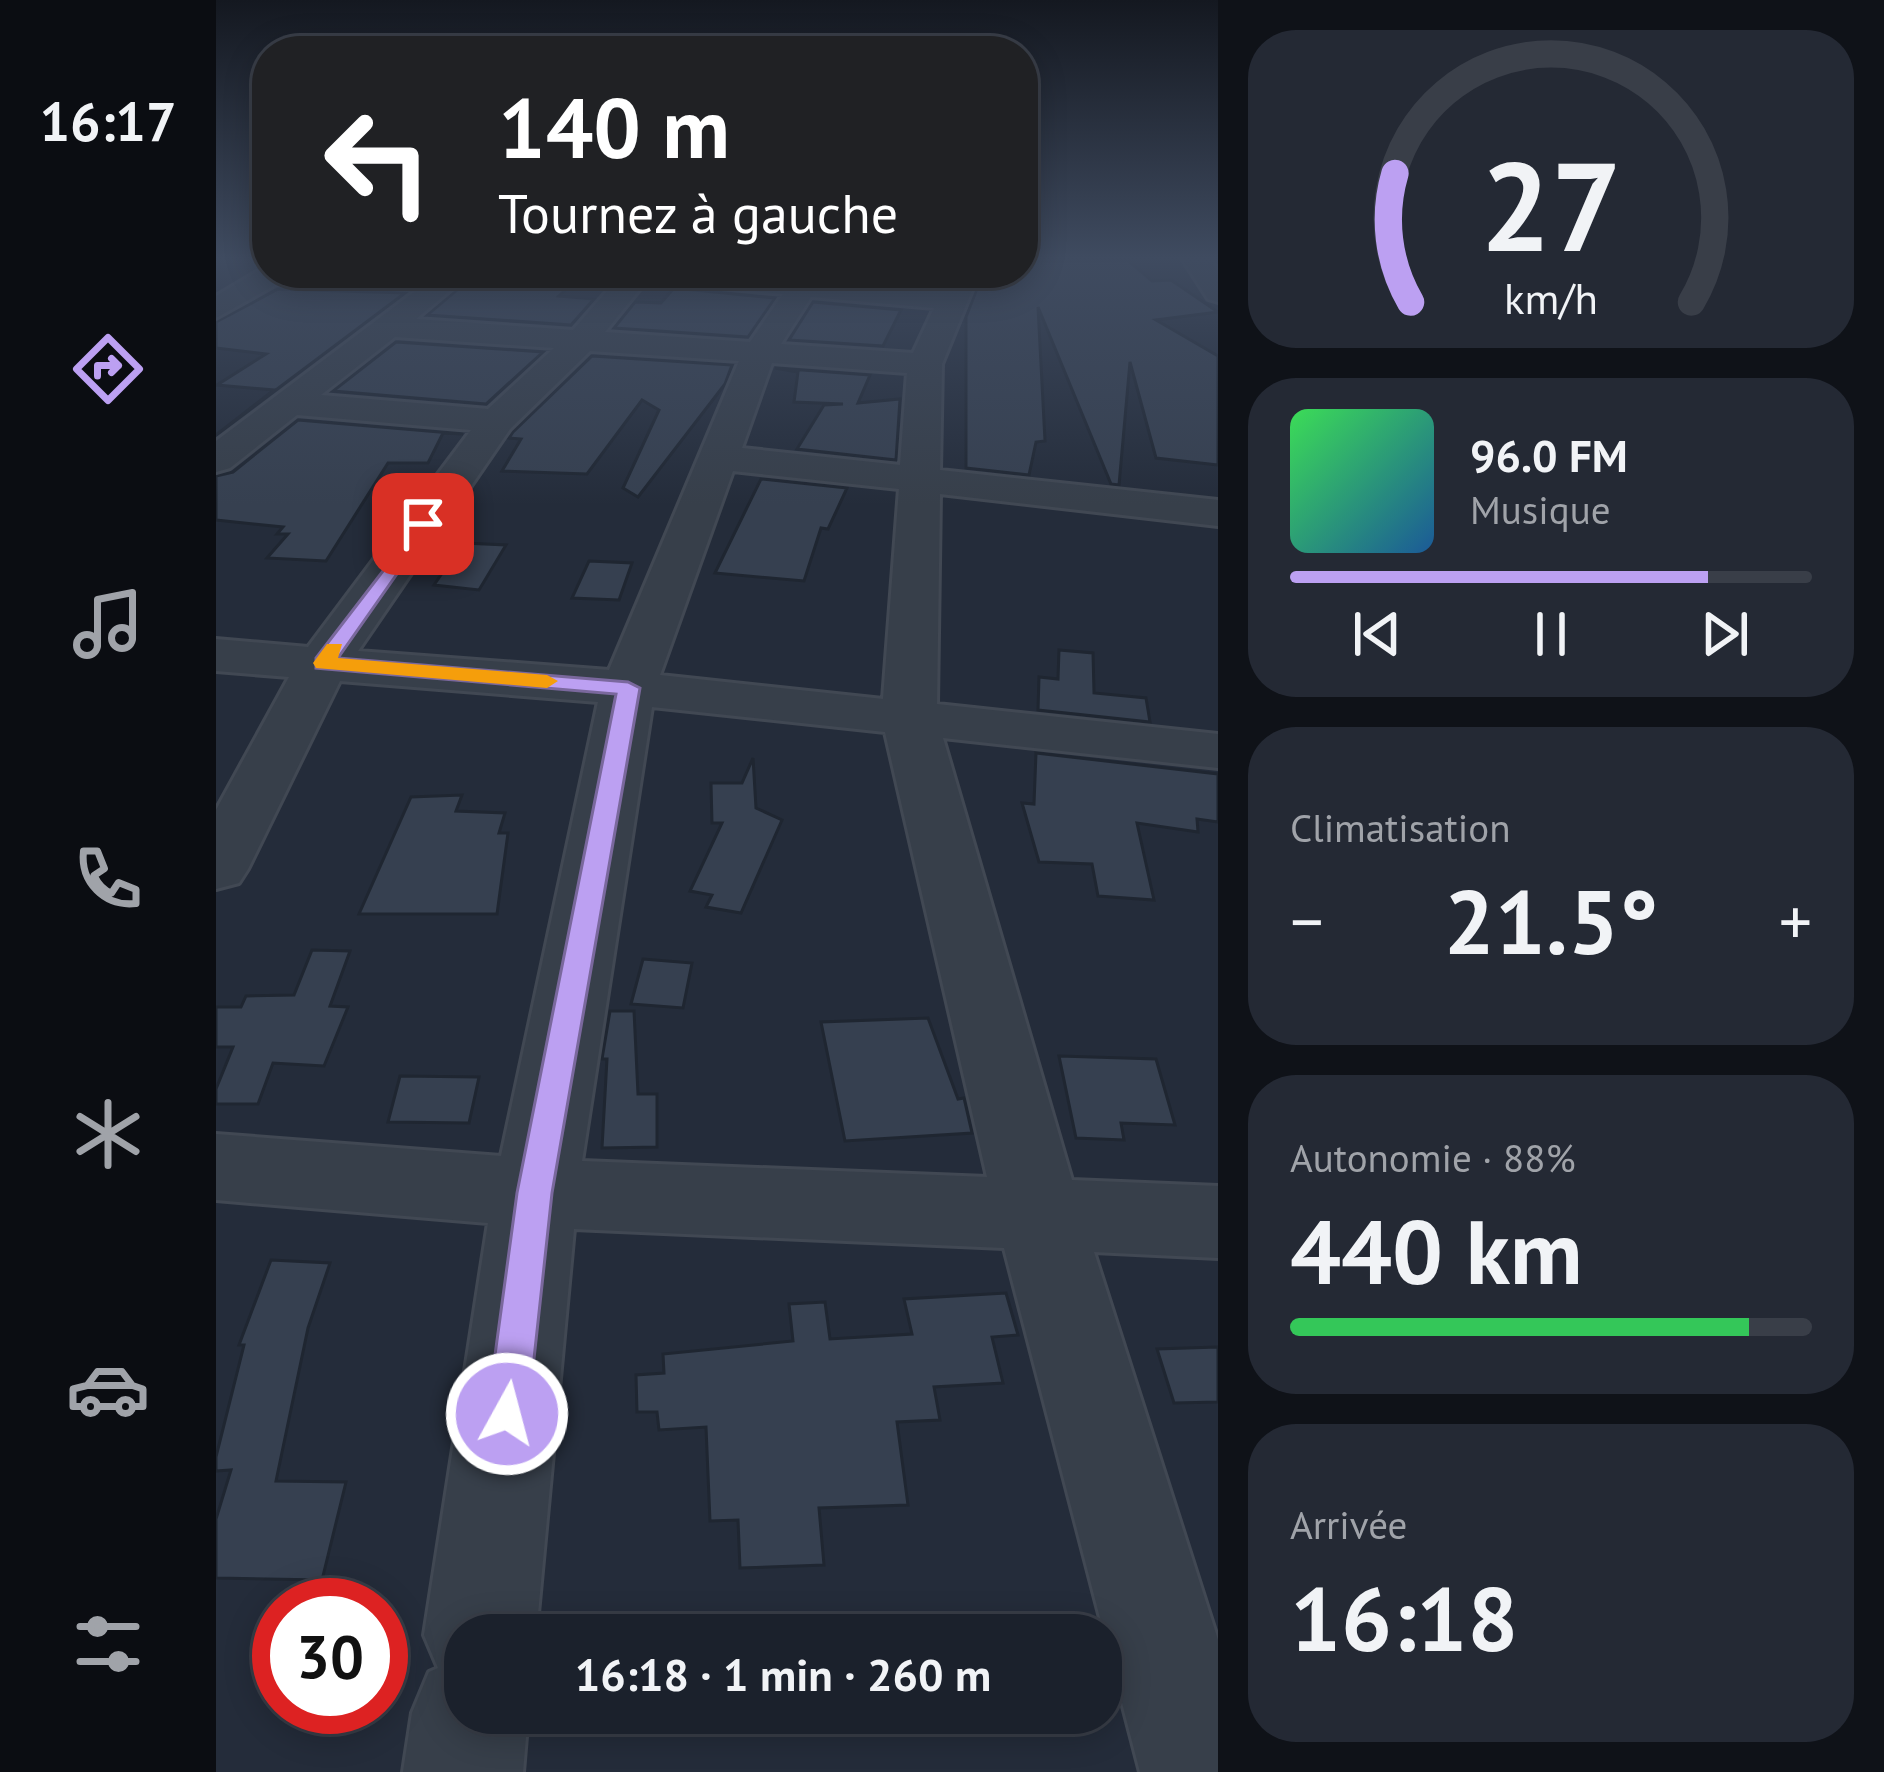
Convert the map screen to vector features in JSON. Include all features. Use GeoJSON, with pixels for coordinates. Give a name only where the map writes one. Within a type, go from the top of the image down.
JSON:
{"type":"FeatureCollection","features":[{"type":"Feature","properties":{"kind":"street"},"geometry":{"type":"LineString","coordinates":[[216,460],[372,340]]}},
{"type":"Feature","properties":{"kind":"street"},"geometry":{"type":"LineString","coordinates":[[550,340],[759,353],[820,340]]}},
{"type":"Feature","properties":{"kind":"street"},"geometry":{"type":"LineString","coordinates":[[216,869],[323,663],[497,421],[582,340]]}},
{"type":"Feature","properties":{"kind":"street"},"geometry":{"type":"LineString","coordinates":[[483,1614],[535,1193],[628,688],[768,340]]}},
{"type":"Feature","properties":{"kind":"street"},"geometry":{"type":"LineString","coordinates":[[943,340],[920,479],[909,717],[1039,1216],[1199,1772]]}},
{"type":"Feature","properties":{"kind":"street"},"geometry":{"type":"LineString","coordinates":[[292,404],[497,421]]}},
{"type":"Feature","properties":{"kind":"street"},"geometry":{"type":"LineString","coordinates":[[719,457],[1218,513]]}},
{"type":"Feature","properties":{"kind":"street"},"geometry":{"type":"LineString","coordinates":[[216,655],[628,688],[1218,752]]}},
{"type":"Feature","properties":{"kind":"street"},"geometry":{"type":"LineString","coordinates":[[216,1167],[535,1193],[1218,1222]]}},
{"type":"Feature","properties":{"kind":"street"},"geometry":{"type":"LineString","coordinates":[[463,1772],[468,1734]]}},
{"type":"Feature","properties":{"kind":"building"},"geometry":{"type":"Polygon","coordinates":[[[216,340],[343,340],[216,435],[274,390],[217,385],[266,354],[216,348],[216,340]]]}},
{"type":"Feature","properties":{"kind":"building"},"geometry":{"type":"Polygon","coordinates":[[[789,340],[886,340],[883,346],[789,340]]]}},
{"type":"Feature","properties":{"kind":"building"},"geometry":{"type":"Polygon","coordinates":[[[966,340],[1040,340],[1045,441],[1036,442],[1029,475],[966,468],[966,340]]]}},
{"type":"Feature","properties":{"kind":"building"},"geometry":{"type":"Polygon","coordinates":[[[1051,340],[1190,340],[1218,356],[1218,465],[1156,458],[1130,362],[1119,485],[1111,484],[1051,340]]]}},
{"type":"Feature","properties":{"kind":"building"},"geometry":{"type":"Polygon","coordinates":[[[396,342],[543,352],[486,404],[333,391],[396,342]]]}},
{"type":"Feature","properties":{"kind":"building"},"geometry":{"type":"Polygon","coordinates":[[[592,356],[732,365],[725,384],[638,497],[623,488],[659,410],[642,400],[587,474],[502,471],[521,439],[509,438],[513,432],[592,356]]]}},
{"type":"Feature","properties":{"kind":"building"},"geometry":{"type":"Polygon","coordinates":[[[775,368],[870,375],[858,403],[900,399],[896,460],[797,449],[824,405],[843,404],[794,402],[798,372],[775,368]]]}},
{"type":"Feature","properties":{"kind":"building"},"geometry":{"type":"Polygon","coordinates":[[[298,420],[463,434],[443,433],[428,463],[388,463],[326,561],[267,558],[288,534],[277,534],[283,527],[216,520],[216,476],[233,472],[298,420]]]}},
{"type":"Feature","properties":{"kind":"building"},"geometry":{"type":"Polygon","coordinates":[[[761,479],[847,488],[828,529],[821,528],[804,581],[715,573],[761,479]]]}},
{"type":"Feature","properties":{"kind":"building"},"geometry":{"type":"Polygon","coordinates":[[[463,543],[506,545],[479,590],[434,585],[463,543]]]}},
{"type":"Feature","properties":{"kind":"building"},"geometry":{"type":"Polygon","coordinates":[[[589,561],[632,563],[619,600],[572,598],[589,561]]]}},
{"type":"Feature","properties":{"kind":"building"},"geometry":{"type":"Polygon","coordinates":[[[1059,650],[1093,653],[1094,693],[1146,698],[1150,722],[1038,710],[1039,677],[1058,679],[1059,650]]]}},
{"type":"Feature","properties":{"kind":"building"},"geometry":{"type":"Polygon","coordinates":[[[1036,753],[1218,774],[1218,822],[1197,819],[1198,832],[1137,823],[1154,900],[1098,896],[1092,864],[1039,862],[1022,803],[1034,804],[1036,753]]]}},
{"type":"Feature","properties":{"kind":"building"},"geometry":{"type":"Polygon","coordinates":[[[753,758],[756,808],[782,820],[741,913],[706,907],[712,895],[690,891],[722,823],[712,823],[711,783],[742,783],[753,758]]]}},
{"type":"Feature","properties":{"kind":"building"},"geometry":{"type":"Polygon","coordinates":[[[462,795],[456,811],[505,813],[499,833],[508,833],[497,914],[359,914],[411,797],[462,795]]]}},
{"type":"Feature","properties":{"kind":"building"},"geometry":{"type":"Polygon","coordinates":[[[312,950],[350,951],[330,1006],[348,1007],[324,1066],[273,1063],[258,1104],[216,1104],[216,1089],[233,1047],[216,1047],[216,1007],[241,1007],[246,996],[294,995],[312,950]]]}},
{"type":"Feature","properties":{"kind":"building"},"geometry":{"type":"Polygon","coordinates":[[[643,959],[692,963],[683,1008],[631,1004],[643,959]]]}},
{"type":"Feature","properties":{"kind":"building"},"geometry":{"type":"Polygon","coordinates":[[[610,1011],[634,1011],[638,1094],[657,1094],[657,1147],[602,1148],[607,1059],[602,1059],[610,1011]]]}},
{"type":"Feature","properties":{"kind":"building"},"geometry":{"type":"Polygon","coordinates":[[[928,1018],[958,1099],[964,1098],[972,1133],[845,1141],[821,1022],[928,1018]]]}},
{"type":"Feature","properties":{"kind":"building"},"geometry":{"type":"Polygon","coordinates":[[[1059,1056],[1156,1059],[1175,1125],[1121,1123],[1124,1140],[1076,1138],[1059,1056]]]}},
{"type":"Feature","properties":{"kind":"building"},"geometry":{"type":"Polygon","coordinates":[[[400,1076],[479,1077],[469,1123],[388,1122],[400,1076]]]}},
{"type":"Feature","properties":{"kind":"building"},"geometry":{"type":"Polygon","coordinates":[[[271,1260],[330,1263],[308,1328],[276,1481],[346,1482],[322,1578],[216,1578],[216,1519],[231,1470],[216,1471],[216,1457],[244,1345],[239,1345],[271,1260]]]}},
{"type":"Feature","properties":{"kind":"building"},"geometry":{"type":"Polygon","coordinates":[[[1006,1293],[1018,1335],[992,1337],[1003,1383],[934,1387],[940,1420],[897,1422],[908,1505],[819,1508],[824,1565],[740,1568],[738,1520],[710,1521],[706,1427],[659,1430],[657,1412],[637,1412],[636,1375],[664,1373],[663,1354],[793,1341],[789,1304],[825,1302],[830,1339],[912,1334],[904,1299],[1006,1293]]]}},
{"type":"Feature","properties":{"kind":"building"},"geometry":{"type":"Polygon","coordinates":[[[1218,1347],[1218,1402],[1174,1403],[1157,1349],[1218,1347]]]}},
{"type":"Feature","properties":{"kind":"slow traffic"},"geometry":{"type":"LineString","coordinates":[[334,648],[323,663],[547,681]]}},
{"type":"Feature","properties":{"kind":"route"},"geometry":{"type":"LineString","coordinates":[[423,524],[323,663],[628,688],[535,1193],[507,1414]]}}]}
